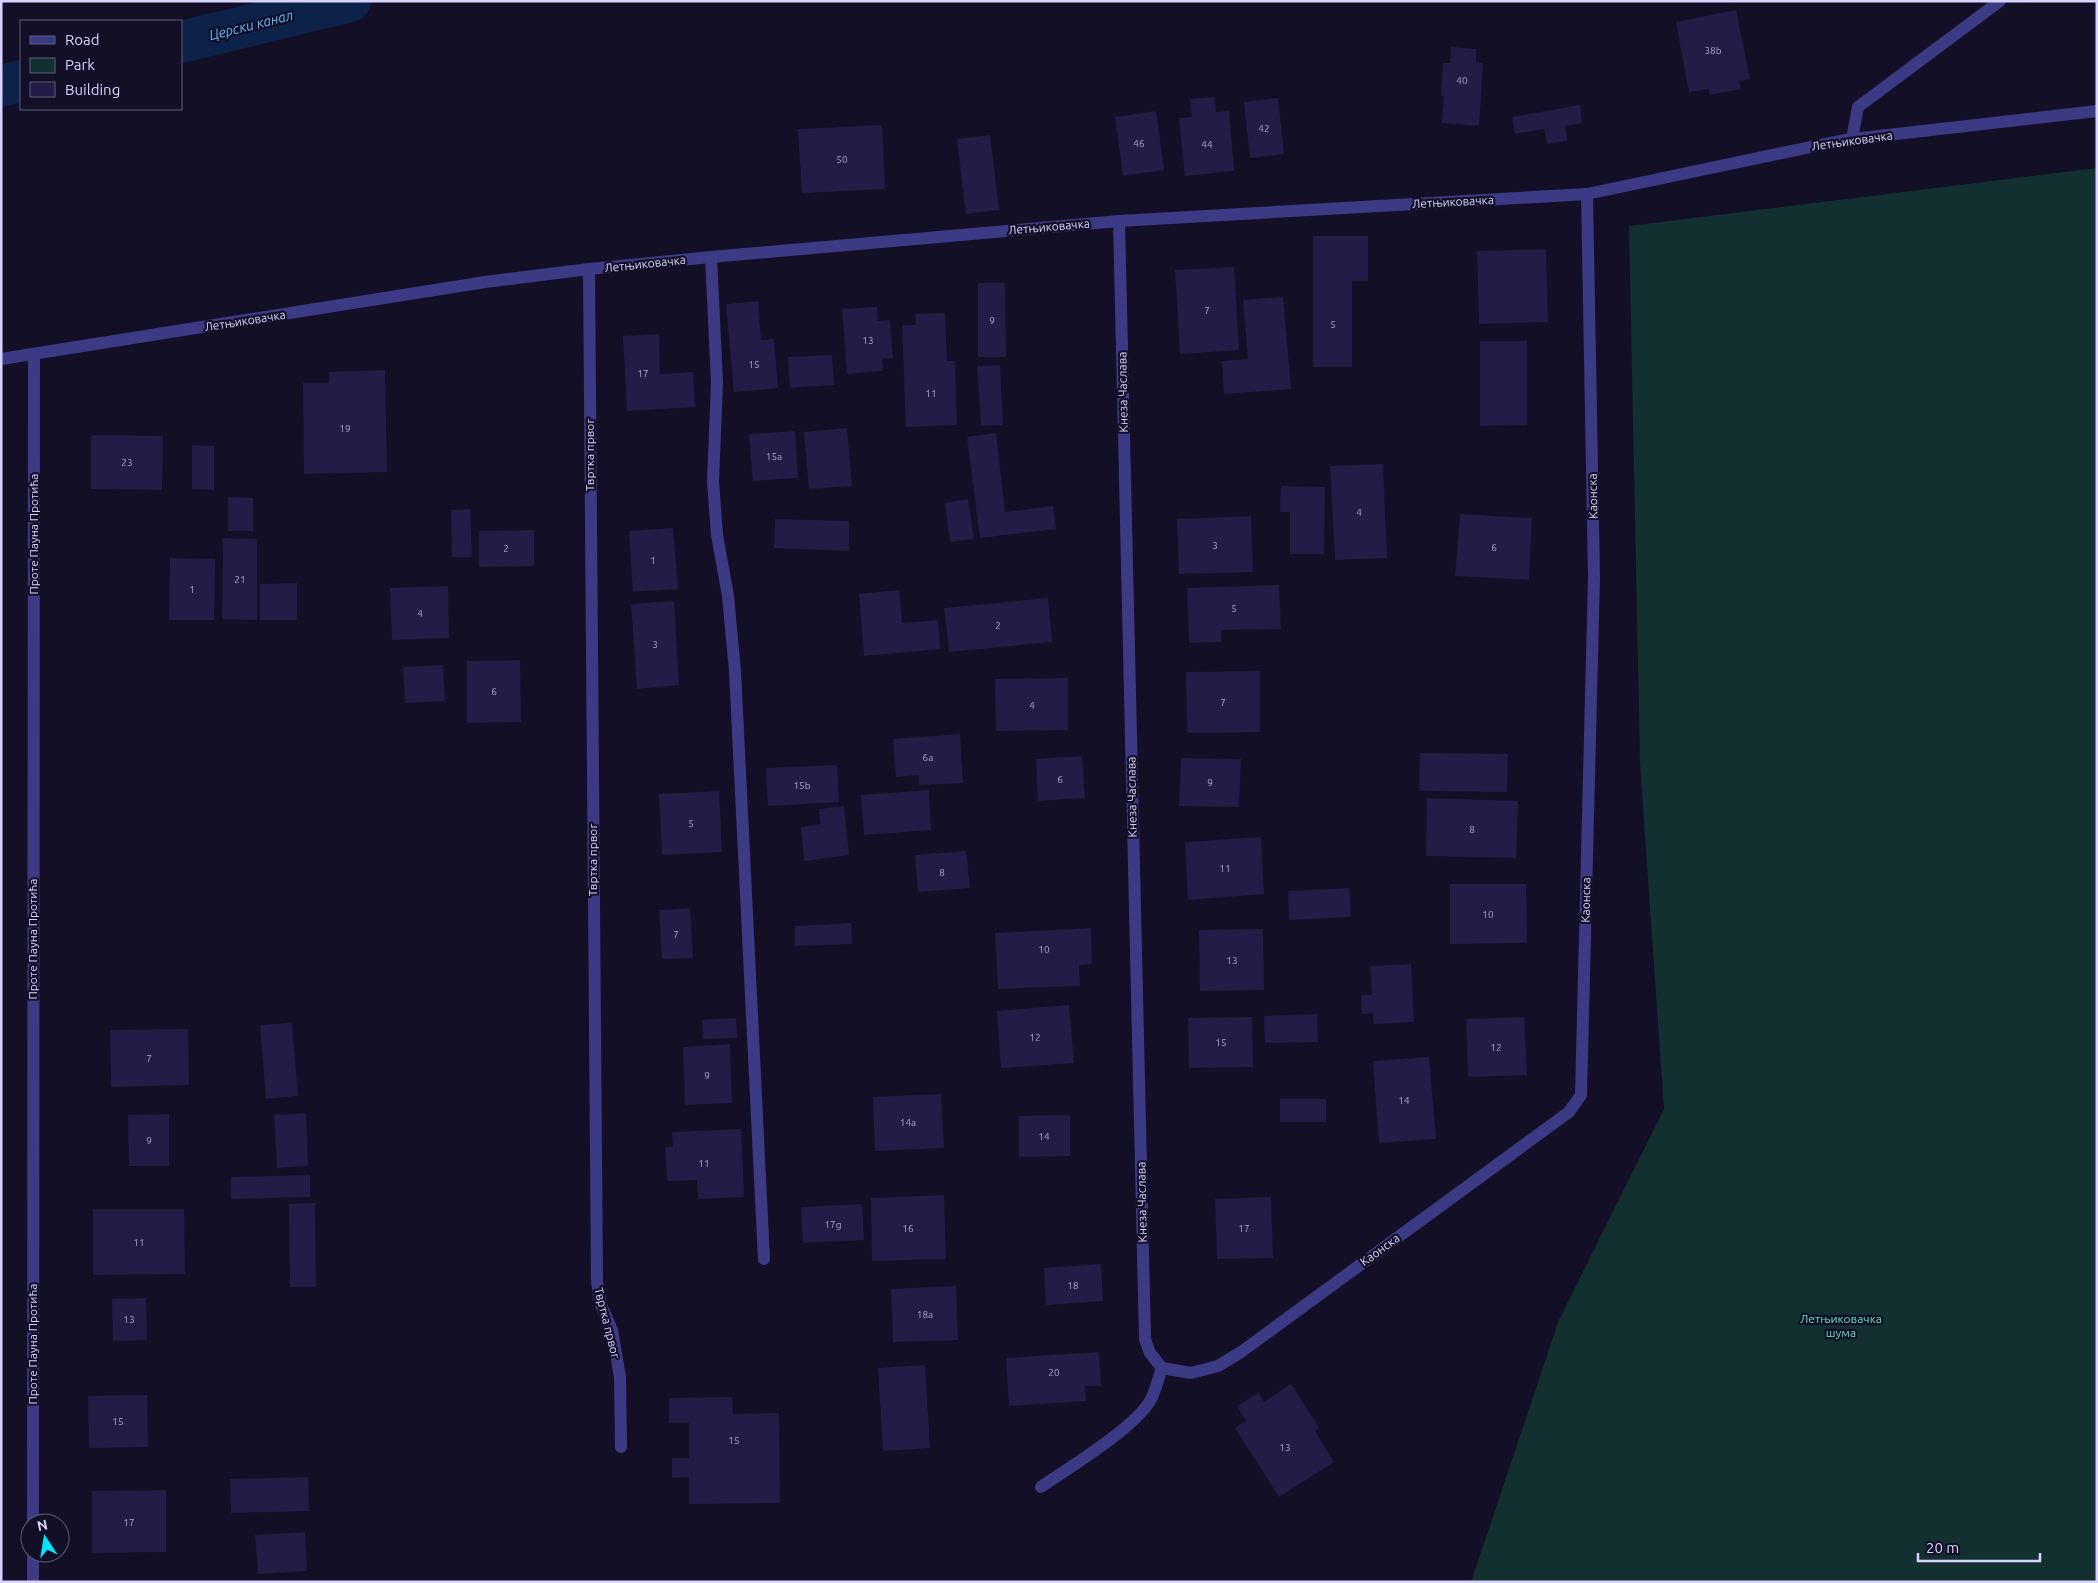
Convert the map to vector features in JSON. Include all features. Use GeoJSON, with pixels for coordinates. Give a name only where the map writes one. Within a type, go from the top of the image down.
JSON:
{"type":"FeatureCollection","features":[{"type":"Feature","properties":{"kind":"street"},"geometry":{"type":"LineString","coordinates":[[1852,139],[1858,107],[2000,1]]}},
{"type":"Feature","properties":{"kind":"street","name":"Летњиковачка"},"geometry":{"type":"LineString","coordinates":[[1,359],[485,282],[711,257],[1119,221],[1587,194],[1852,139],[2097,111]]}},
{"type":"Feature","properties":{"kind":"street","name":"Каонска"},"geometry":{"type":"LineString","coordinates":[[1162,1368],[1191,1373],[1218,1366],[1241,1352],[1569,1112],[1581,1096],[1594,577],[1587,194]]}},
{"type":"Feature","properties":{"kind":"street","name":"Кнеза Часлава"},"geometry":{"type":"LineString","coordinates":[[1119,221],[1145,1338],[1150,1353],[1162,1368]]}},
{"type":"Feature","properties":{"kind":"street"},"geometry":{"type":"LineString","coordinates":[[711,257],[717,383],[713,482],[716,535],[728,596],[735,670],[764,1259]]}},
{"type":"Feature","properties":{"kind":"street","name":"Твртка првог"},"geometry":{"type":"LineString","coordinates":[[589,270],[597,1282],[601,1305],[612,1330],[620,1378],[621,1447]]}},
{"type":"Feature","properties":{"kind":"street","name":"Проте Пауна Протића"},"geometry":{"type":"LineString","coordinates":[[33,1513],[34,355]]}},
{"type":"Feature","properties":{"kind":"street"},"geometry":{"type":"LineString","coordinates":[[1041,1487],[1124,1428],[1142,1412],[1151,1400],[1162,1368]]}},
{"type":"Feature","properties":{"kind":"street"},"geometry":{"type":"LineString","coordinates":[[33,1563],[33,1582]]}},
{"type":"Feature","properties":{"kind":"green space","name":"Летњиковачка шума"},"geometry":{"type":"Polygon","coordinates":[[[2097,168],[2097,1582],[1471,1582],[1559,1320],[1664,1109],[1640,763],[1629,226],[2097,168]]]}},
{"type":"Feature","properties":{"kind":"building"},"geometry":{"type":"Polygon","coordinates":[[[1736,10],[1750,79],[1739,81],[1741,89],[1710,95],[1709,89],[1689,92],[1676,22],[1736,10]]]}},
{"type":"Feature","properties":{"kind":"building"},"geometry":{"type":"Polygon","coordinates":[[[1451,47],[1476,49],[1476,62],[1483,63],[1479,126],[1442,123],[1444,96],[1441,96],[1443,63],[1450,63],[1451,47]]]}},
{"type":"Feature","properties":{"kind":"building"},"geometry":{"type":"Polygon","coordinates":[[[1215,97],[1216,112],[1229,111],[1234,171],[1185,176],[1179,118],[1192,117],[1190,99],[1215,97]]]}},
{"type":"Feature","properties":{"kind":"building"},"geometry":{"type":"Polygon","coordinates":[[[1278,98],[1284,154],[1250,158],[1244,102],[1278,98]]]}},
{"type":"Feature","properties":{"kind":"building"},"geometry":{"type":"Polygon","coordinates":[[[1580,105],[1582,123],[1565,126],[1567,141],[1547,144],[1544,129],[1515,134],[1512,117],[1580,105]]]}},
{"type":"Feature","properties":{"kind":"building"},"geometry":{"type":"Polygon","coordinates":[[[1156,111],[1164,170],[1123,176],[1115,117],[1156,111]]]}},
{"type":"Feature","properties":{"kind":"building"},"geometry":{"type":"Polygon","coordinates":[[[882,125],[885,189],[802,193],[798,129],[882,125]]]}},
{"type":"Feature","properties":{"kind":"building"},"geometry":{"type":"Polygon","coordinates":[[[990,135],[999,210],[966,214],[957,139],[990,135]]]}},
{"type":"Feature","properties":{"kind":"building"},"geometry":{"type":"Polygon","coordinates":[[[1313,236],[1368,236],[1368,281],[1352,281],[1352,367],[1313,367],[1313,236]]]}},
{"type":"Feature","properties":{"kind":"building"},"geometry":{"type":"Polygon","coordinates":[[[1546,249],[1548,322],[1479,324],[1477,251],[1546,249]]]}},
{"type":"Feature","properties":{"kind":"building"},"geometry":{"type":"Polygon","coordinates":[[[1234,267],[1239,350],[1180,354],[1175,270],[1234,267]]]}},
{"type":"Feature","properties":{"kind":"building"},"geometry":{"type":"Polygon","coordinates":[[[978,283],[1005,283],[1006,357],[978,357],[978,283]]]}},
{"type":"Feature","properties":{"kind":"building"},"geometry":{"type":"Polygon","coordinates":[[[1283,297],[1291,389],[1224,394],[1222,361],[1248,359],[1243,300],[1283,297]]]}},
{"type":"Feature","properties":{"kind":"building"},"geometry":{"type":"Polygon","coordinates":[[[758,301],[761,340],[774,339],[778,388],[734,392],[726,304],[758,301]]]}},
{"type":"Feature","properties":{"kind":"building"},"geometry":{"type":"Polygon","coordinates":[[[877,307],[878,321],[890,320],[893,358],[882,359],[883,371],[847,374],[842,309],[877,307]]]}},
{"type":"Feature","properties":{"kind":"building"},"geometry":{"type":"Polygon","coordinates":[[[945,313],[947,361],[955,361],[957,425],[906,427],[902,325],[916,325],[915,314],[945,313]]]}},
{"type":"Feature","properties":{"kind":"building"},"geometry":{"type":"Polygon","coordinates":[[[659,334],[660,374],[693,372],[695,407],[627,411],[623,336],[659,334]]]}},
{"type":"Feature","properties":{"kind":"building"},"geometry":{"type":"Polygon","coordinates":[[[1480,341],[1527,341],[1527,425],[1480,426],[1480,341]]]}},
{"type":"Feature","properties":{"kind":"building"},"geometry":{"type":"Polygon","coordinates":[[[832,355],[834,385],[790,388],[788,357],[832,355]]]}},
{"type":"Feature","properties":{"kind":"building"},"geometry":{"type":"Polygon","coordinates":[[[1000,365],[1003,425],[981,426],[977,366],[1000,365]]]}},
{"type":"Feature","properties":{"kind":"building"},"geometry":{"type":"Polygon","coordinates":[[[385,370],[387,472],[304,474],[303,383],[329,383],[329,372],[385,370]]]}},
{"type":"Feature","properties":{"kind":"building"},"geometry":{"type":"Polygon","coordinates":[[[847,428],[852,486],[809,489],[804,432],[847,428]]]}},
{"type":"Feature","properties":{"kind":"building"},"geometry":{"type":"Polygon","coordinates":[[[795,431],[798,478],[753,481],[749,434],[795,431]]]}},
{"type":"Feature","properties":{"kind":"building"},"geometry":{"type":"Polygon","coordinates":[[[996,433],[1005,512],[1053,506],[1056,529],[980,538],[967,437],[996,433]]]}},
{"type":"Feature","properties":{"kind":"building"},"geometry":{"type":"Polygon","coordinates":[[[91,435],[163,436],[162,490],[91,489],[91,435]]]}},
{"type":"Feature","properties":{"kind":"building"},"geometry":{"type":"Polygon","coordinates":[[[192,445],[214,446],[214,490],[192,489],[192,445]]]}},
{"type":"Feature","properties":{"kind":"building"},"geometry":{"type":"Polygon","coordinates":[[[1383,464],[1387,558],[1335,560],[1330,466],[1383,464]]]}},
{"type":"Feature","properties":{"kind":"building"},"geometry":{"type":"Polygon","coordinates":[[[1281,486],[1325,487],[1324,554],[1290,554],[1290,512],[1280,512],[1281,486]]]}},
{"type":"Feature","properties":{"kind":"building"},"geometry":{"type":"Polygon","coordinates":[[[228,497],[253,498],[253,531],[228,531],[228,497]]]}},
{"type":"Feature","properties":{"kind":"building"},"geometry":{"type":"Polygon","coordinates":[[[968,499],[974,539],[950,542],[945,503],[968,499]]]}},
{"type":"Feature","properties":{"kind":"building"},"geometry":{"type":"Polygon","coordinates":[[[470,509],[472,557],[452,557],[451,510],[470,509]]]}},
{"type":"Feature","properties":{"kind":"building"},"geometry":{"type":"Polygon","coordinates":[[[1460,514],[1532,518],[1529,580],[1455,576],[1460,514]]]}},
{"type":"Feature","properties":{"kind":"building"},"geometry":{"type":"Polygon","coordinates":[[[1251,516],[1253,572],[1179,574],[1177,519],[1251,516]]]}},
{"type":"Feature","properties":{"kind":"building"},"geometry":{"type":"Polygon","coordinates":[[[775,519],[849,521],[849,551],[774,548],[775,519]]]}},
{"type":"Feature","properties":{"kind":"building"},"geometry":{"type":"Polygon","coordinates":[[[673,528],[678,589],[633,592],[629,531],[673,528]]]}},
{"type":"Feature","properties":{"kind":"building"},"geometry":{"type":"Polygon","coordinates":[[[534,530],[534,566],[479,567],[479,531],[534,530]]]}},
{"type":"Feature","properties":{"kind":"building"},"geometry":{"type":"Polygon","coordinates":[[[223,538],[257,539],[257,620],[222,619],[223,538]]]}},
{"type":"Feature","properties":{"kind":"building"},"geometry":{"type":"Polygon","coordinates":[[[170,558],[215,559],[214,620],[169,620],[170,558]]]}},
{"type":"Feature","properties":{"kind":"building"},"geometry":{"type":"Polygon","coordinates":[[[297,583],[297,620],[260,620],[260,584],[297,583]]]}},
{"type":"Feature","properties":{"kind":"building"},"geometry":{"type":"Polygon","coordinates":[[[1279,585],[1281,629],[1221,630],[1221,642],[1189,643],[1187,588],[1279,585]]]}},
{"type":"Feature","properties":{"kind":"building"},"geometry":{"type":"Polygon","coordinates":[[[448,586],[449,638],[392,640],[390,588],[448,586]]]}},
{"type":"Feature","properties":{"kind":"building"},"geometry":{"type":"Polygon","coordinates":[[[899,590],[902,623],[938,620],[940,649],[864,656],[859,594],[899,590]]]}},
{"type":"Feature","properties":{"kind":"building"},"geometry":{"type":"Polygon","coordinates":[[[1048,598],[1052,642],[949,652],[944,608],[1048,598]]]}},
{"type":"Feature","properties":{"kind":"building"},"geometry":{"type":"Polygon","coordinates":[[[674,601],[679,685],[637,689],[631,604],[674,601]]]}},
{"type":"Feature","properties":{"kind":"building"},"geometry":{"type":"Polygon","coordinates":[[[520,660],[521,722],[467,723],[467,661],[520,660]]]}},
{"type":"Feature","properties":{"kind":"building"},"geometry":{"type":"Polygon","coordinates":[[[443,665],[445,701],[405,703],[403,667],[443,665]]]}},
{"type":"Feature","properties":{"kind":"building"},"geometry":{"type":"Polygon","coordinates":[[[1260,671],[1260,732],[1187,733],[1186,672],[1260,671]]]}},
{"type":"Feature","properties":{"kind":"building"},"geometry":{"type":"Polygon","coordinates":[[[1068,678],[1068,730],[996,731],[995,679],[1068,678]]]}},
{"type":"Feature","properties":{"kind":"building"},"geometry":{"type":"Polygon","coordinates":[[[960,734],[963,783],[919,785],[919,775],[896,777],[893,739],[960,734]]]}},
{"type":"Feature","properties":{"kind":"building"},"geometry":{"type":"Polygon","coordinates":[[[1420,753],[1508,754],[1507,792],[1419,791],[1420,753]]]}},
{"type":"Feature","properties":{"kind":"building"},"geometry":{"type":"Polygon","coordinates":[[[1082,756],[1085,798],[1038,801],[1036,759],[1082,756]]]}},
{"type":"Feature","properties":{"kind":"building"},"geometry":{"type":"Polygon","coordinates":[[[1181,758],[1241,759],[1239,807],[1179,806],[1181,758]]]}},
{"type":"Feature","properties":{"kind":"building"},"geometry":{"type":"Polygon","coordinates":[[[837,765],[839,802],[768,806],[766,768],[837,765]]]}},
{"type":"Feature","properties":{"kind":"building"},"geometry":{"type":"Polygon","coordinates":[[[929,790],[931,830],[864,835],[861,795],[929,790]]]}},
{"type":"Feature","properties":{"kind":"building"},"geometry":{"type":"Polygon","coordinates":[[[719,791],[722,852],[662,855],[659,794],[719,791]]]}},
{"type":"Feature","properties":{"kind":"building"},"geometry":{"type":"Polygon","coordinates":[[[1427,798],[1518,801],[1516,858],[1426,856],[1427,798]]]}},
{"type":"Feature","properties":{"kind":"building"},"geometry":{"type":"Polygon","coordinates":[[[844,806],[849,855],[804,861],[801,827],[820,824],[819,809],[844,806]]]}},
{"type":"Feature","properties":{"kind":"building"},"geometry":{"type":"Polygon","coordinates":[[[1261,837],[1264,894],[1188,900],[1185,842],[1261,837]]]}},
{"type":"Feature","properties":{"kind":"building"},"geometry":{"type":"Polygon","coordinates":[[[966,851],[970,888],[918,892],[915,855],[966,851]]]}},
{"type":"Feature","properties":{"kind":"building"},"geometry":{"type":"Polygon","coordinates":[[[1450,884],[1526,884],[1527,943],[1450,944],[1450,884]]]}},
{"type":"Feature","properties":{"kind":"building"},"geometry":{"type":"Polygon","coordinates":[[[1349,888],[1351,917],[1289,920],[1288,891],[1349,888]]]}},
{"type":"Feature","properties":{"kind":"building"},"geometry":{"type":"Polygon","coordinates":[[[690,908],[693,958],[662,959],[659,910],[690,908]]]}},
{"type":"Feature","properties":{"kind":"building"},"geometry":{"type":"Polygon","coordinates":[[[851,923],[852,944],[795,946],[795,926],[851,923]]]}},
{"type":"Feature","properties":{"kind":"building"},"geometry":{"type":"Polygon","coordinates":[[[1091,928],[1092,964],[1079,965],[1080,986],[998,989],[995,933],[1091,928]]]}},
{"type":"Feature","properties":{"kind":"building"},"geometry":{"type":"Polygon","coordinates":[[[1263,929],[1264,990],[1200,991],[1199,930],[1263,929]]]}},
{"type":"Feature","properties":{"kind":"building"},"geometry":{"type":"Polygon","coordinates":[[[1411,964],[1414,1022],[1374,1024],[1373,1013],[1362,1014],[1361,995],[1372,995],[1370,966],[1411,964]]]}},
{"type":"Feature","properties":{"kind":"building"},"geometry":{"type":"Polygon","coordinates":[[[1069,1005],[1074,1063],[1001,1068],[997,1011],[1069,1005]]]}},
{"type":"Feature","properties":{"kind":"building"},"geometry":{"type":"Polygon","coordinates":[[[1317,1014],[1318,1042],[1265,1043],[1264,1016],[1317,1014]]]}},
{"type":"Feature","properties":{"kind":"building"},"geometry":{"type":"Polygon","coordinates":[[[1252,1017],[1253,1067],[1189,1068],[1188,1018],[1252,1017]]]}},
{"type":"Feature","properties":{"kind":"building"},"geometry":{"type":"Polygon","coordinates":[[[1524,1017],[1527,1075],[1468,1077],[1466,1019],[1524,1017]]]}},
{"type":"Feature","properties":{"kind":"building"},"geometry":{"type":"Polygon","coordinates":[[[736,1018],[737,1038],[703,1039],[702,1020],[736,1018]]]}},
{"type":"Feature","properties":{"kind":"building"},"geometry":{"type":"Polygon","coordinates":[[[292,1023],[298,1096],[266,1099],[260,1025],[292,1023]]]}},
{"type":"Feature","properties":{"kind":"building"},"geometry":{"type":"Polygon","coordinates":[[[188,1029],[189,1085],[111,1087],[110,1030],[188,1029]]]}},
{"type":"Feature","properties":{"kind":"building"},"geometry":{"type":"Polygon","coordinates":[[[730,1044],[732,1103],[685,1105],[683,1047],[730,1044]]]}},
{"type":"Feature","properties":{"kind":"building"},"geometry":{"type":"Polygon","coordinates":[[[1429,1057],[1436,1139],[1379,1143],[1373,1061],[1429,1057]]]}},
{"type":"Feature","properties":{"kind":"building"},"geometry":{"type":"Polygon","coordinates":[[[941,1094],[944,1148],[875,1151],[873,1097],[941,1094]]]}},
{"type":"Feature","properties":{"kind":"building"},"geometry":{"type":"Polygon","coordinates":[[[1280,1099],[1326,1099],[1326,1122],[1280,1122],[1280,1099]]]}},
{"type":"Feature","properties":{"kind":"building"},"geometry":{"type":"Polygon","coordinates":[[[306,1113],[308,1166],[277,1168],[274,1115],[306,1113]]]}},
{"type":"Feature","properties":{"kind":"building"},"geometry":{"type":"Polygon","coordinates":[[[169,1114],[169,1166],[129,1166],[128,1115],[169,1114]]]}},
{"type":"Feature","properties":{"kind":"building"},"geometry":{"type":"Polygon","coordinates":[[[1070,1115],[1070,1156],[1019,1157],[1019,1116],[1070,1115]]]}},
{"type":"Feature","properties":{"kind":"building"},"geometry":{"type":"Polygon","coordinates":[[[741,1129],[744,1197],[698,1199],[697,1180],[667,1181],[665,1147],[673,1147],[672,1132],[741,1129]]]}},
{"type":"Feature","properties":{"kind":"building"},"geometry":{"type":"Polygon","coordinates":[[[310,1175],[310,1197],[231,1199],[231,1177],[310,1175]]]}},
{"type":"Feature","properties":{"kind":"building"},"geometry":{"type":"Polygon","coordinates":[[[944,1195],[946,1259],[872,1261],[871,1198],[944,1195]]]}},
{"type":"Feature","properties":{"kind":"building"},"geometry":{"type":"Polygon","coordinates":[[[1271,1197],[1273,1258],[1217,1259],[1215,1199],[1271,1197]]]}},
{"type":"Feature","properties":{"kind":"building"},"geometry":{"type":"Polygon","coordinates":[[[315,1203],[316,1287],[290,1287],[289,1204],[315,1203]]]}},
{"type":"Feature","properties":{"kind":"building"},"geometry":{"type":"Polygon","coordinates":[[[862,1204],[864,1240],[803,1243],[801,1207],[862,1204]]]}},
{"type":"Feature","properties":{"kind":"building"},"geometry":{"type":"Polygon","coordinates":[[[93,1209],[184,1209],[185,1274],[93,1275],[93,1209]]]}},
{"type":"Feature","properties":{"kind":"building"},"geometry":{"type":"Polygon","coordinates":[[[1101,1264],[1103,1301],[1046,1305],[1044,1268],[1101,1264]]]}},
{"type":"Feature","properties":{"kind":"building"},"geometry":{"type":"Polygon","coordinates":[[[956,1286],[958,1340],[893,1342],[891,1289],[956,1286]]]}},
{"type":"Feature","properties":{"kind":"building"},"geometry":{"type":"Polygon","coordinates":[[[146,1298],[147,1340],[113,1341],[112,1299],[146,1298]]]}},
{"type":"Feature","properties":{"kind":"building"},"geometry":{"type":"Polygon","coordinates":[[[1099,1352],[1101,1386],[1085,1386],[1086,1401],[1009,1406],[1006,1358],[1099,1352]]]}},
{"type":"Feature","properties":{"kind":"building"},"geometry":{"type":"Polygon","coordinates":[[[925,1365],[930,1448],[883,1451],[878,1368],[925,1365]]]}},
{"type":"Feature","properties":{"kind":"building"},"geometry":{"type":"Polygon","coordinates":[[[1291,1384],[1319,1428],[1315,1431],[1334,1462],[1279,1497],[1235,1428],[1246,1421],[1237,1406],[1258,1393],[1264,1402],[1291,1384]]]}},
{"type":"Feature","properties":{"kind":"building"},"geometry":{"type":"Polygon","coordinates":[[[147,1395],[148,1447],[89,1448],[88,1396],[147,1395]]]}},
{"type":"Feature","properties":{"kind":"building"},"geometry":{"type":"Polygon","coordinates":[[[732,1397],[733,1414],[779,1413],[780,1503],[689,1504],[689,1477],[672,1478],[672,1458],[689,1458],[689,1423],[669,1423],[669,1398],[732,1397]]]}},
{"type":"Feature","properties":{"kind":"building"},"geometry":{"type":"Polygon","coordinates":[[[308,1477],[309,1511],[231,1513],[230,1479],[308,1477]]]}},
{"type":"Feature","properties":{"kind":"building"},"geometry":{"type":"Polygon","coordinates":[[[166,1490],[166,1552],[92,1553],[92,1491],[166,1490]]]}},
{"type":"Feature","properties":{"kind":"building"},"geometry":{"type":"Polygon","coordinates":[[[305,1532],[307,1571],[258,1574],[255,1535],[305,1532]]]}},
{"type":"Feature","properties":{"kind":"waterway","name":"Церски канал"},"geometry":{"type":"LineString","coordinates":[[182,42],[350,1]]}},
{"type":"Feature","properties":{"kind":"waterway","name":"Церски канал"},"geometry":{"type":"LineString","coordinates":[[1,86],[20,81]]}}]}
